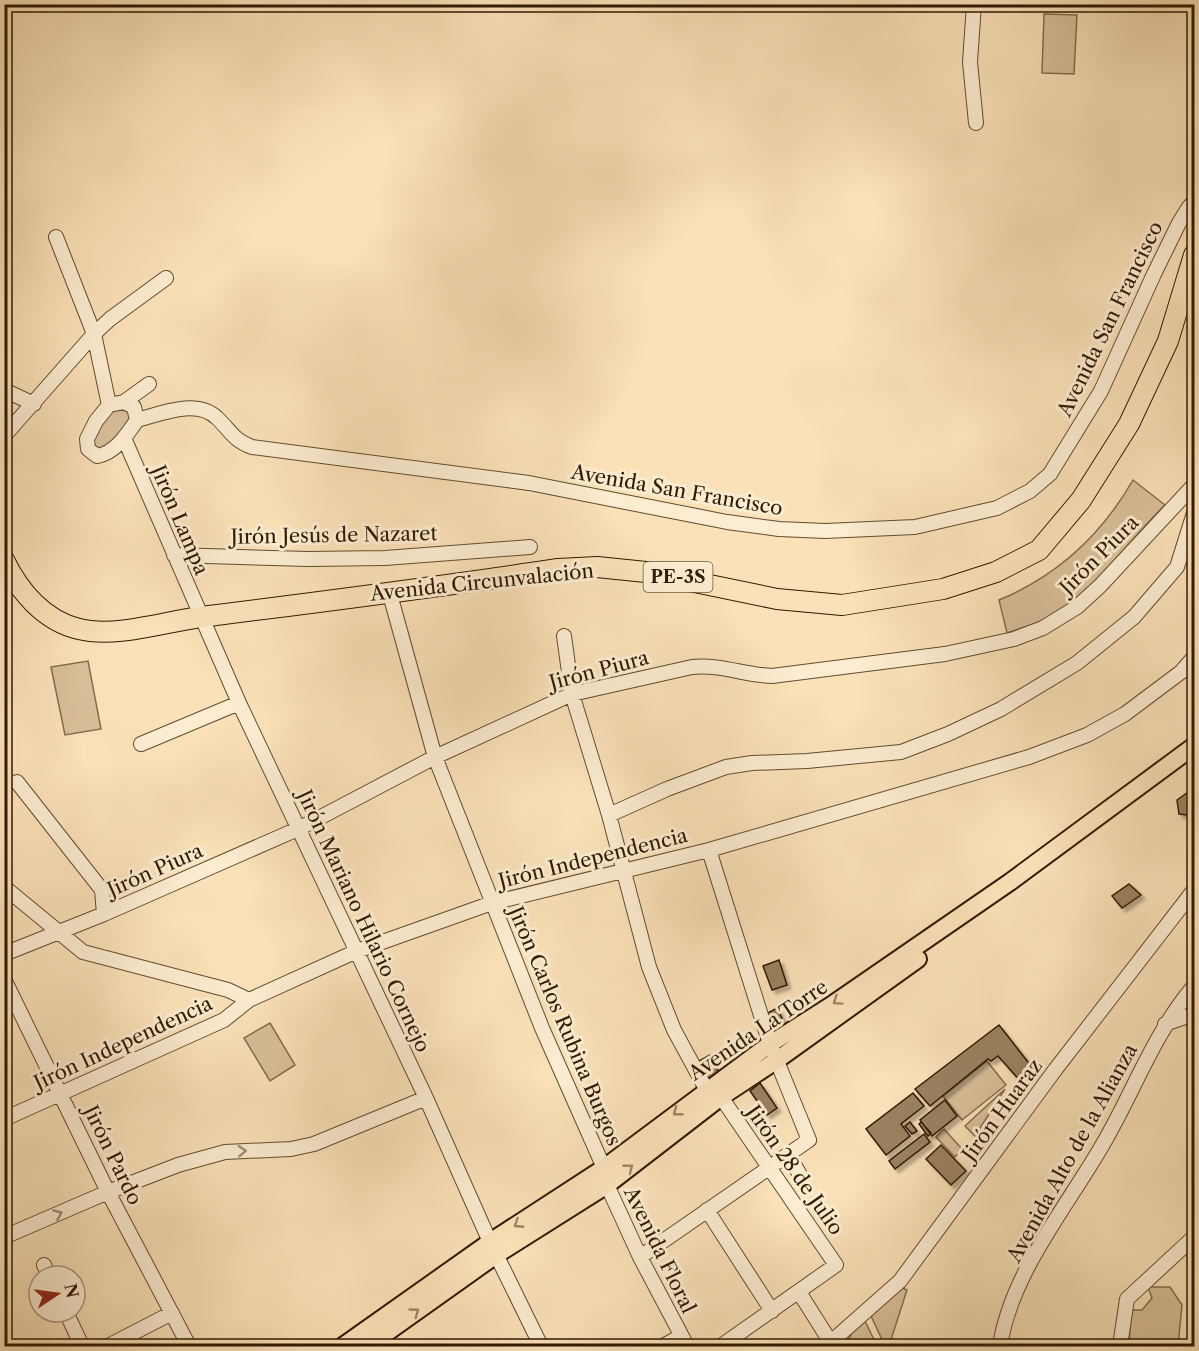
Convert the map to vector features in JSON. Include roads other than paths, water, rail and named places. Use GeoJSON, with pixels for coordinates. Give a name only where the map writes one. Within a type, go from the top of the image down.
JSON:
{"type":"FeatureCollection","features":[{"type":"Feature","properties":{"kind":"highway","name":"Avenida Circunvalación"},"geometry":{"type":"LineString","coordinates":[[4,560],[20,588],[54,619],[80,629],[96,632],[558,569],[597,567],[646,572],[777,599],[842,605],[944,589],[996,572],[1040,550],[1081,500],[1144,397],[1168,341],[1194,255]]}},
{"type":"Feature","properties":{"kind":"main road","name":"Avenida La Torre"},"geometry":{"type":"LineString","coordinates":[[343,1347],[606,1176],[714,1096],[770,1044],[830,1006],[1010,882],[1194,746]]}},
{"type":"Feature","properties":{"kind":"main road","name":"Avenida La Torre"},"geometry":{"type":"LineString","coordinates":[[714,1096],[777,1060],[1194,758]]}},
{"type":"Feature","properties":{"kind":"main road","name":"Avenida La Torre"},"geometry":{"type":"LineString","coordinates":[[368,1347],[493,1248]]}},
{"type":"Feature","properties":{"kind":"street"},"geometry":{"type":"LineString","coordinates":[[974,4],[970,62],[976,123]]}},
{"type":"Feature","properties":{"kind":"street","name":"Avenida San Francisco"},"geometry":{"type":"LineString","coordinates":[[137,420],[181,409],[198,410],[214,415],[233,437],[252,447],[529,483],[779,529],[825,531],[915,527],[997,508],[1030,491],[1050,474],[1101,391],[1179,223],[1194,202]]}},
{"type":"Feature","properties":{"kind":"street"},"geometry":{"type":"LineString","coordinates":[[56,237],[94,334],[109,405]]}},
{"type":"Feature","properties":{"kind":"street"},"geometry":{"type":"LineString","coordinates":[[4,436],[94,334],[166,278]]}},
{"type":"Feature","properties":{"kind":"street"},"geometry":{"type":"LineString","coordinates":[[124,402],[134,407],[137,420],[124,438],[105,454],[97,456],[88,449],[87,440],[96,421],[109,405],[124,402],[149,384]]}},
{"type":"Feature","properties":{"kind":"street"},"geometry":{"type":"LineString","coordinates":[[4,390],[34,404]]}},
{"type":"Feature","properties":{"kind":"street","name":"Jirón Lampa"},"geometry":{"type":"LineString","coordinates":[[124,438],[202,617]]}},
{"type":"Feature","properties":{"kind":"street","name":"Jirón Piura"},"geometry":{"type":"LineString","coordinates":[[4,954],[104,914],[300,828],[435,757],[572,693],[692,666],[708,665],[758,675],[781,676],[915,659],[1000,643],[1022,636],[1060,619],[1077,607],[1100,586],[1194,485]]}},
{"type":"Feature","properties":{"kind":"street"},"geometry":{"type":"LineString","coordinates":[[609,815],[726,767],[901,752],[1001,709],[1077,663],[1134,617],[1177,567],[1194,513]]}},
{"type":"Feature","properties":{"kind":"street","name":"Jirón Jesús de Nazaret"},"geometry":{"type":"LineString","coordinates":[[174,555],[308,559],[385,558],[530,547]]}},
{"type":"Feature","properties":{"kind":"street","name":"Jirón Carlos Rubina Burgos"},"geometry":{"type":"LineString","coordinates":[[389,591],[435,757],[542,1028],[606,1176]]}},
{"type":"Feature","properties":{"kind":"street","name":"Jirón Mariano Hilario Cornejo"},"geometry":{"type":"LineString","coordinates":[[202,617],[239,703],[426,1098],[493,1248]]}},
{"type":"Feature","properties":{"kind":"street","name":"Jirón 28 de Julio"},"geometry":{"type":"LineString","coordinates":[[564,636],[572,693],[609,815],[649,968],[674,1030],[714,1096],[769,1167],[837,1265],[799,1292]]}},
{"type":"Feature","properties":{"kind":"street","name":"Jirón Independencia"},"geometry":{"type":"LineString","coordinates":[[4,1119],[224,1020],[249,1000],[357,951],[492,903],[709,850],[988,770],[1087,735],[1145,700],[1181,672],[1194,657]]}},
{"type":"Feature","properties":{"kind":"street"},"geometry":{"type":"LineString","coordinates":[[141,744],[239,703]]}},
{"type":"Feature","properties":{"kind":"street"},"geometry":{"type":"LineString","coordinates":[[16,782],[102,890],[104,914]]}},
{"type":"Feature","properties":{"kind":"street"},"geometry":{"type":"LineString","coordinates":[[640,1257],[809,1140],[770,1044],[709,850]]}},
{"type":"Feature","properties":{"kind":"street"},"geometry":{"type":"LineString","coordinates":[[4,887],[83,952],[228,990],[249,1000]]}},
{"type":"Feature","properties":{"kind":"street","name":"Jirón Huaraz"},"geometry":{"type":"LineString","coordinates":[[832,1344],[900,1281],[1055,1070],[1194,890]]}},
{"type":"Feature","properties":{"kind":"street","name":"Jirón Pardo"},"geometry":{"type":"LineString","coordinates":[[4,979],[108,1192],[189,1347]]}},
{"type":"Feature","properties":{"kind":"street","name":"Avenida Alto de la Alianza"},"geometry":{"type":"LineString","coordinates":[[1000,1347],[1007,1316],[1036,1253],[1104,1143],[1165,1024],[1194,986]]}},
{"type":"Feature","properties":{"kind":"street"},"geometry":{"type":"LineString","coordinates":[[1165,1024],[1194,1014]]}},
{"type":"Feature","properties":{"kind":"street"},"geometry":{"type":"LineString","coordinates":[[4,1238],[108,1192],[178,1165],[225,1152],[291,1149],[314,1144],[426,1098]]}},
{"type":"Feature","properties":{"kind":"street"},"geometry":{"type":"LineString","coordinates":[[788,1154],[800,1175]]}},
{"type":"Feature","properties":{"kind":"street","name":"Avenida Floral"},"geometry":{"type":"LineString","coordinates":[[606,1176],[640,1257],[684,1341]]}},
{"type":"Feature","properties":{"kind":"street"},"geometry":{"type":"LineString","coordinates":[[707,1210],[772,1311]]}},
{"type":"Feature","properties":{"kind":"street"},"geometry":{"type":"LineString","coordinates":[[1120,1347],[1127,1299],[1194,1237]]}},
{"type":"Feature","properties":{"kind":"street"},"geometry":{"type":"LineString","coordinates":[[493,1248],[541,1347]]}},
{"type":"Feature","properties":{"kind":"street"},"geometry":{"type":"LineString","coordinates":[[721,1347],[799,1292],[832,1344]]}},
{"type":"Feature","properties":{"kind":"street"},"geometry":{"type":"LineString","coordinates":[[108,1347],[172,1313]]}},
{"type":"Feature","properties":{"kind":"street"},"geometry":{"type":"LineString","coordinates":[[71,1324],[82,1347]]}},
{"type":"Feature","properties":{"kind":"street"},"geometry":{"type":"LineString","coordinates":[[663,1347],[684,1341]]}}]}
